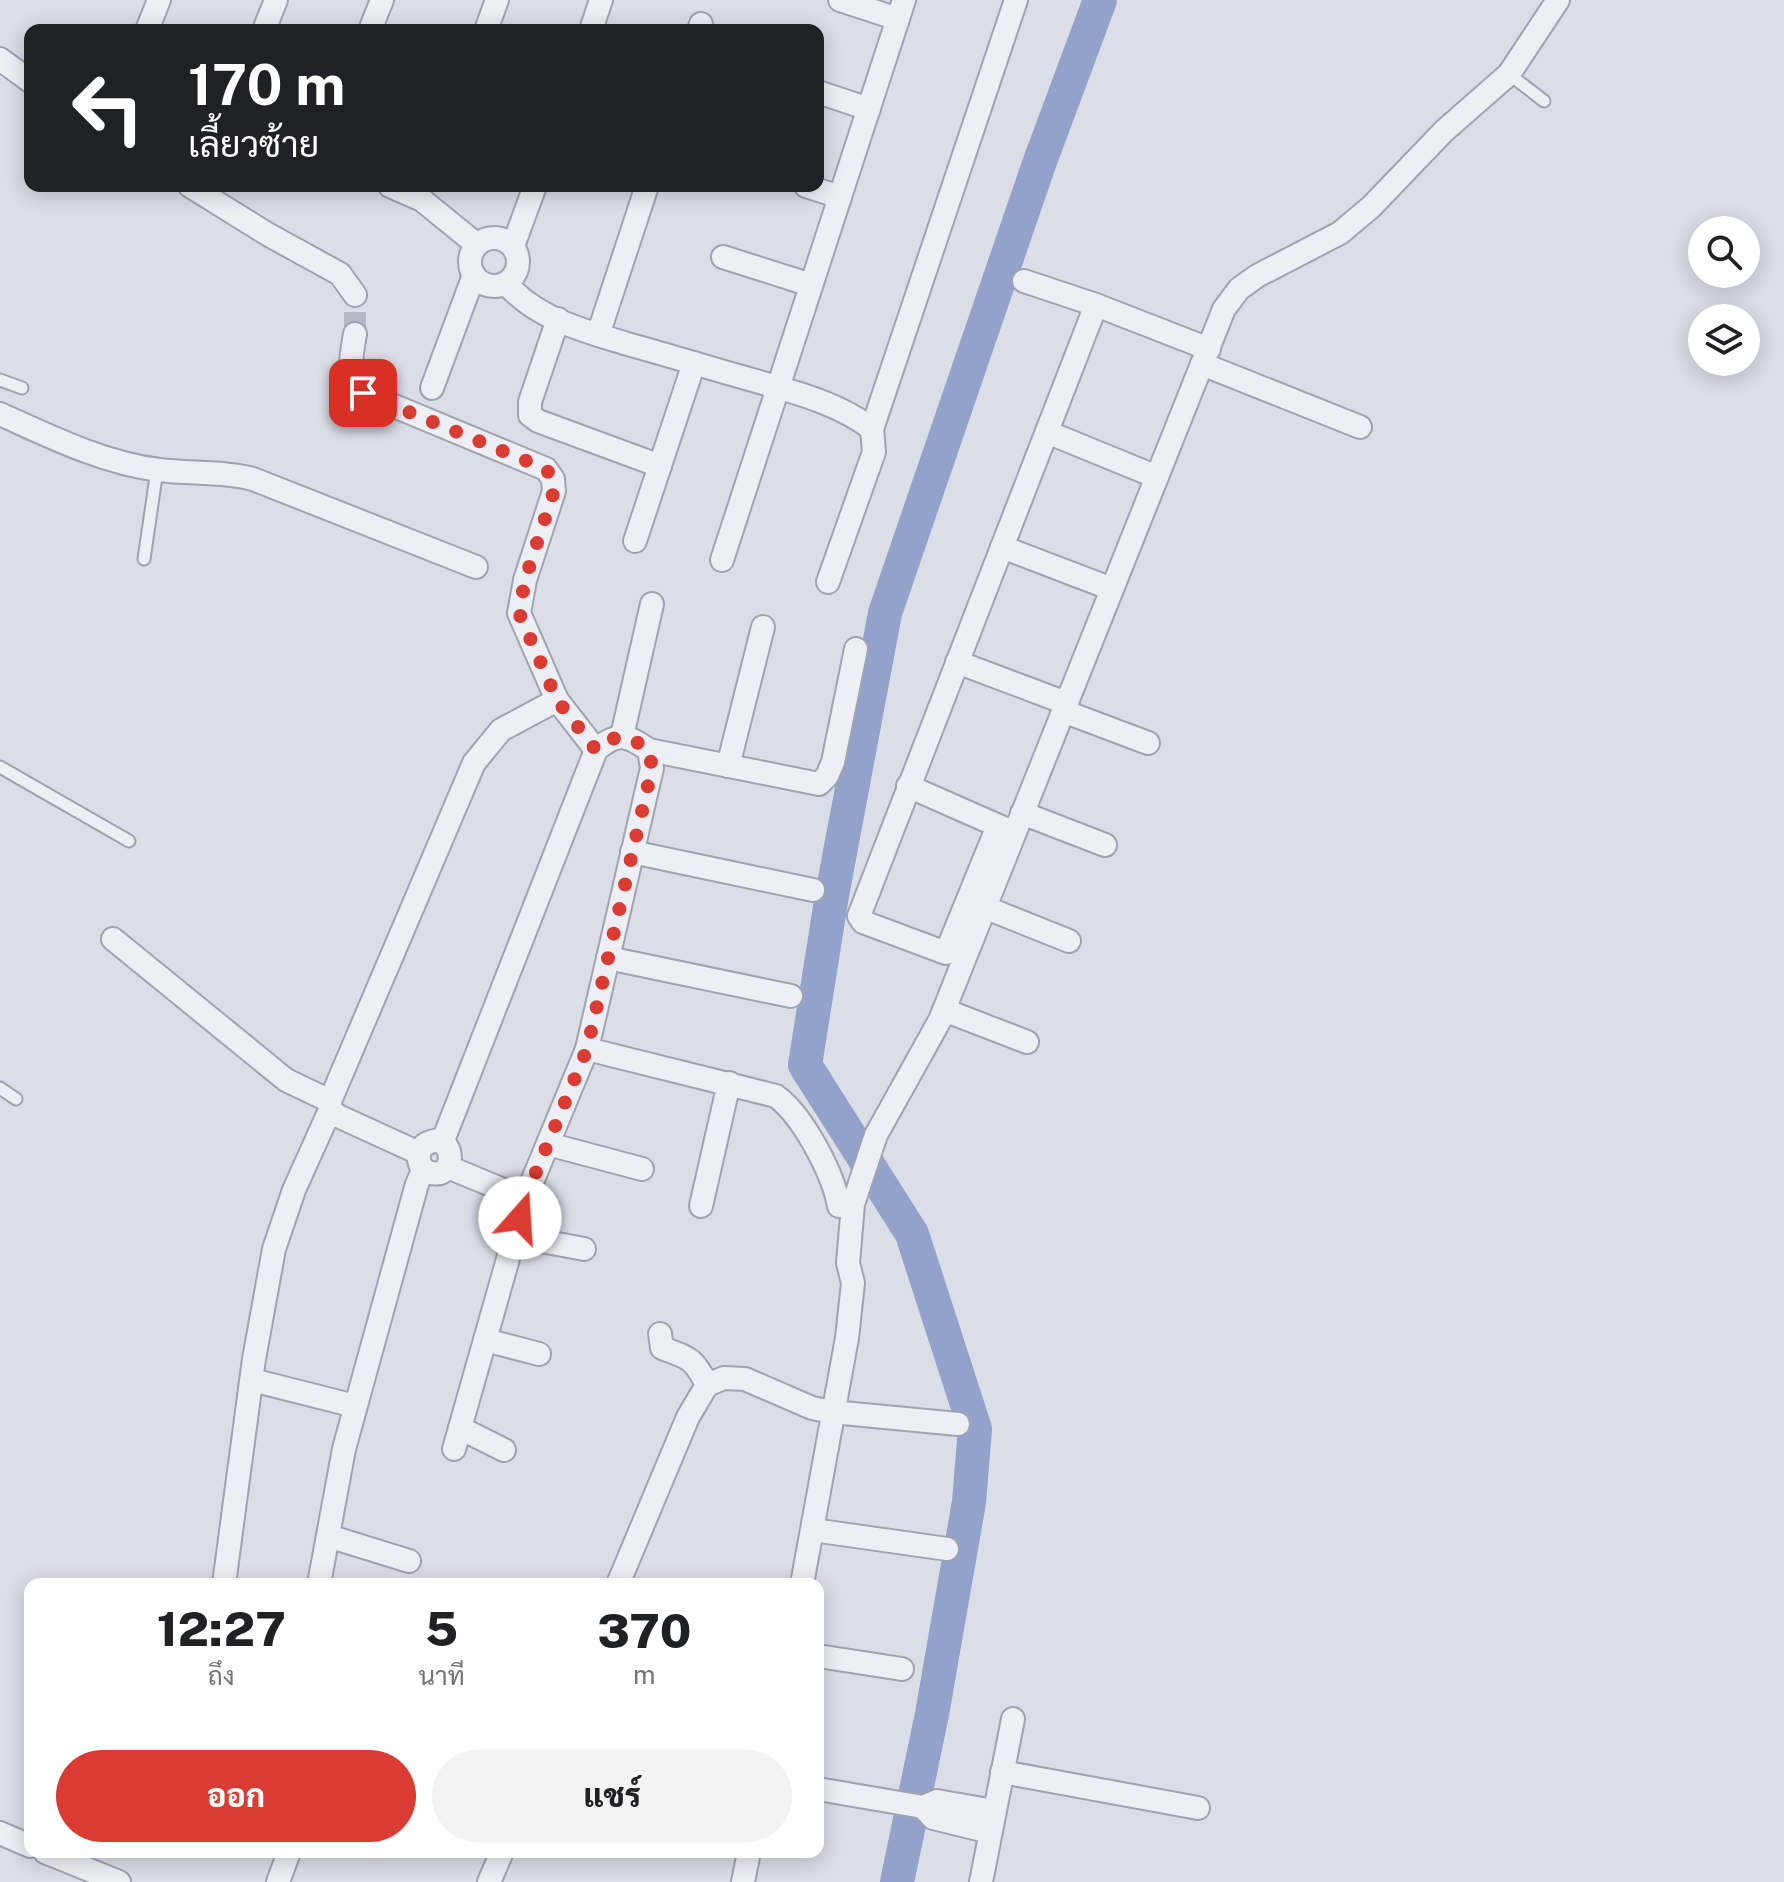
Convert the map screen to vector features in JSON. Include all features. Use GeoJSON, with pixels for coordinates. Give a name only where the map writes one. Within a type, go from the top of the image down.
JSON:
{"type":"FeatureCollection","features":[{"type":"Feature","properties":{"kind":"street"},"geometry":{"type":"LineString","coordinates":[[149,24],[159,0]]}},
{"type":"Feature","properties":{"kind":"street"},"geometry":{"type":"LineString","coordinates":[[266,24],[276,0]]}},
{"type":"Feature","properties":{"kind":"street"},"geometry":{"type":"LineString","coordinates":[[372,24],[382,0]]}},
{"type":"Feature","properties":{"kind":"street"},"geometry":{"type":"LineString","coordinates":[[488,24],[497,0]]}},
{"type":"Feature","properties":{"kind":"street"},"geometry":{"type":"LineString","coordinates":[[593,24],[601,0]]}},
{"type":"Feature","properties":{"kind":"street"},"geometry":{"type":"LineString","coordinates":[[722,560],[901,9],[840,0]]}},
{"type":"Feature","properties":{"kind":"street"},"geometry":{"type":"LineString","coordinates":[[828,582],[874,452],[872,429],[1016,0]]}},
{"type":"Feature","properties":{"kind":"street"},"geometry":{"type":"LineString","coordinates":[[1096,305],[859,916],[863,922],[946,953],[1065,707],[1224,309],[1239,289],[1257,276],[1340,233],[1371,207],[1444,131],[1509,74],[1558,0]]}},
{"type":"Feature","properties":{"kind":"street"},"geometry":{"type":"LineString","coordinates":[[0,59],[24,77]]}},
{"type":"Feature","properties":{"kind":"street"},"geometry":{"type":"LineString","coordinates":[[824,94],[869,109]]}},
{"type":"Feature","properties":{"kind":"street"},"geometry":{"type":"LineString","coordinates":[[200,192],[340,274],[355,295]]}},
{"type":"Feature","properties":{"kind":"street"},"geometry":{"type":"LineString","coordinates":[[513,246],[533,192]]}},
{"type":"Feature","properties":{"kind":"street"},"geometry":{"type":"LineString","coordinates":[[598,335],[645,192]]}},
{"type":"Feature","properties":{"kind":"street"},"geometry":{"type":"LineString","coordinates":[[824,192],[840,197]]}},
{"type":"Feature","properties":{"kind":"street"},"geometry":{"type":"LineString","coordinates":[[425,193],[476,244]]}},
{"type":"Feature","properties":{"kind":"street"},"geometry":{"type":"LineString","coordinates":[[488,237],[502,238],[513,246],[519,259],[516,273],[506,283],[492,287],[479,282],[470,271],[469,257],[476,244],[488,237]]}},
{"type":"Feature","properties":{"kind":"street"},"geometry":{"type":"LineString","coordinates":[[723,257],[811,285]]}},
{"type":"Feature","properties":{"kind":"street"},"geometry":{"type":"LineString","coordinates":[[432,388],[474,275]]}},
{"type":"Feature","properties":{"kind":"street"},"geometry":{"type":"LineString","coordinates":[[1024,281],[1096,305],[1360,427]]}},
{"type":"Feature","properties":{"kind":"street"},"geometry":{"type":"LineString","coordinates":[[506,283],[536,310],[598,335],[777,387],[853,415],[872,429]]}},
{"type":"Feature","properties":{"kind":"street"},"geometry":{"type":"LineString","coordinates":[[558,319],[530,402],[530,415],[538,421],[660,466]]}},
{"type":"Feature","properties":{"kind":"street"},"geometry":{"type":"LineString","coordinates":[[355,334],[349,372],[363,393],[546,469],[553,479],[554,491],[548,516],[525,580],[519,613],[557,700],[596,750]]}},
{"type":"Feature","properties":{"kind":"street"},"geometry":{"type":"LineString","coordinates":[[635,541],[694,363]]}},
{"type":"Feature","properties":{"kind":"street"},"geometry":{"type":"LineString","coordinates":[[0,414],[75,448],[157,470],[235,474],[253,479],[476,567]]}},
{"type":"Feature","properties":{"kind":"street"},"geometry":{"type":"LineString","coordinates":[[1047,432],[1157,477]]}},
{"type":"Feature","properties":{"kind":"street"},"geometry":{"type":"LineString","coordinates":[[1002,547],[1112,589]]}},
{"type":"Feature","properties":{"kind":"street"},"geometry":{"type":"LineString","coordinates":[[622,736],[652,604]]}},
{"type":"Feature","properties":{"kind":"street"},"geometry":{"type":"LineString","coordinates":[[728,766],[763,627]]}},
{"type":"Feature","properties":{"kind":"street"},"geometry":{"type":"LineString","coordinates":[[442,1143],[596,750],[608,740],[622,736],[649,750],[819,784],[827,776],[833,762],[856,649]]}},
{"type":"Feature","properties":{"kind":"street"},"geometry":{"type":"LineString","coordinates":[[957,662],[1148,743]]}},
{"type":"Feature","properties":{"kind":"street"},"geometry":{"type":"LineString","coordinates":[[225,1578],[274,1249],[294,1190],[474,763],[501,730],[557,700]]}},
{"type":"Feature","properties":{"kind":"street"},"geometry":{"type":"LineString","coordinates":[[504,1450],[457,1439],[525,1199],[587,1049],[652,768],[649,750]]}},
{"type":"Feature","properties":{"kind":"street"},"geometry":{"type":"LineString","coordinates":[[908,786],[1011,824],[1105,845]]}},
{"type":"Feature","properties":{"kind":"street"},"geometry":{"type":"LineString","coordinates":[[803,1578],[847,1338],[853,1283],[848,1263],[846,1205],[876,1135],[944,1010],[984,907],[1011,824]]}},
{"type":"Feature","properties":{"kind":"street"},"geometry":{"type":"LineString","coordinates":[[632,852],[813,890]]}},
{"type":"Feature","properties":{"kind":"street"},"geometry":{"type":"LineString","coordinates":[[984,907],[1069,941]]}},
{"type":"Feature","properties":{"kind":"street"},"geometry":{"type":"LineString","coordinates":[[113,939],[286,1080],[421,1161],[431,1174],[441,1173],[448,1167],[451,1158],[449,1149],[433,1141],[424,1145],[421,1161],[344,1449],[320,1578]]}},
{"type":"Feature","properties":{"kind":"street"},"geometry":{"type":"LineString","coordinates":[[608,958],[791,996]]}},
{"type":"Feature","properties":{"kind":"street"},"geometry":{"type":"LineString","coordinates":[[944,1010],[1027,1042]]}},
{"type":"Feature","properties":{"kind":"street"},"geometry":{"type":"LineString","coordinates":[[587,1049],[776,1096],[788,1105],[846,1205]]}},
{"type":"Feature","properties":{"kind":"street"},"geometry":{"type":"LineString","coordinates":[[701,1206],[729,1083]]}},
{"type":"Feature","properties":{"kind":"street"},"geometry":{"type":"LineString","coordinates":[[548,1144],[642,1169]]}},
{"type":"Feature","properties":{"kind":"street"},"geometry":{"type":"LineString","coordinates":[[448,1167],[525,1199]]}},
{"type":"Feature","properties":{"kind":"street"},"geometry":{"type":"LineString","coordinates":[[515,1236],[584,1249]]}},
{"type":"Feature","properties":{"kind":"street"},"geometry":{"type":"LineString","coordinates":[[660,1334],[662,1348],[692,1360],[707,1385]]}},
{"type":"Feature","properties":{"kind":"street"},"geometry":{"type":"LineString","coordinates":[[485,1340],[539,1354]]}},
{"type":"Feature","properties":{"kind":"street"},"geometry":{"type":"LineString","coordinates":[[621,1578],[688,1417],[707,1385],[724,1378],[745,1379],[812,1408],[958,1424]]}},
{"type":"Feature","properties":{"kind":"street"},"geometry":{"type":"LineString","coordinates":[[252,1380],[355,1406]]}},
{"type":"Feature","properties":{"kind":"street"},"geometry":{"type":"LineString","coordinates":[[813,1530],[947,1549]]}},
{"type":"Feature","properties":{"kind":"street"},"geometry":{"type":"LineString","coordinates":[[328,1536],[409,1561]]}},
{"type":"Feature","properties":{"kind":"street"},"geometry":{"type":"LineString","coordinates":[[824,1657],[902,1669]]}},
{"type":"Feature","properties":{"kind":"street"},"geometry":{"type":"LineString","coordinates":[[981,1882],[1013,1719]]}},
{"type":"Feature","properties":{"kind":"street"},"geometry":{"type":"LineString","coordinates":[[1002,1772],[1198,1808]]}},
{"type":"Feature","properties":{"kind":"street"},"geometry":{"type":"LineString","coordinates":[[824,1790],[922,1807],[937,1801],[992,1822]]}},
{"type":"Feature","properties":{"kind":"street"},"geometry":{"type":"LineString","coordinates":[[0,1833],[24,1843]]}},
{"type":"Feature","properties":{"kind":"street"},"geometry":{"type":"LineString","coordinates":[[55,1858],[82,1875],[119,1882]]}},
{"type":"Feature","properties":{"kind":"street"},"geometry":{"type":"LineString","coordinates":[[278,1882],[287,1858]]}},
{"type":"Feature","properties":{"kind":"street"},"geometry":{"type":"LineString","coordinates":[[489,1882],[499,1858]]}},
{"type":"Feature","properties":{"kind":"street"},"geometry":{"type":"LineString","coordinates":[[743,1882],[748,1858]]}},
{"type":"Feature","properties":{"kind":"lane"},"geometry":{"type":"LineString","coordinates":[[1509,74],[1544,101]]}},
{"type":"Feature","properties":{"kind":"lane"},"geometry":{"type":"LineString","coordinates":[[0,380],[22,388]]}},
{"type":"Feature","properties":{"kind":"lane"},"geometry":{"type":"LineString","coordinates":[[144,559],[157,470]]}},
{"type":"Feature","properties":{"kind":"lane"},"geometry":{"type":"LineString","coordinates":[[0,767],[129,841]]}},
{"type":"Feature","properties":{"kind":"lane"},"geometry":{"type":"LineString","coordinates":[[0,1088],[16,1099]]}},
{"type":"Feature","properties":{"kind":"waterway"},"geometry":{"type":"LineString","coordinates":[[897,1882],[932,1714],[969,1502],[975,1429],[912,1234],[805,1065],[832,895],[885,613],[1039,164],[1100,0]]}},
{"type":"Feature","properties":{"kind":"tunnel"},"geometry":{"type":"LineString","coordinates":[[355,295],[355,334]]}},
{"type":"Feature","properties":{"kind":"route"},"geometry":{"type":"LineString","coordinates":[[363,393],[546,469],[553,479],[554,491],[525,580],[519,613],[557,700],[596,750],[608,740],[622,736],[649,750],[652,768],[587,1049],[520,1218]]}}]}
